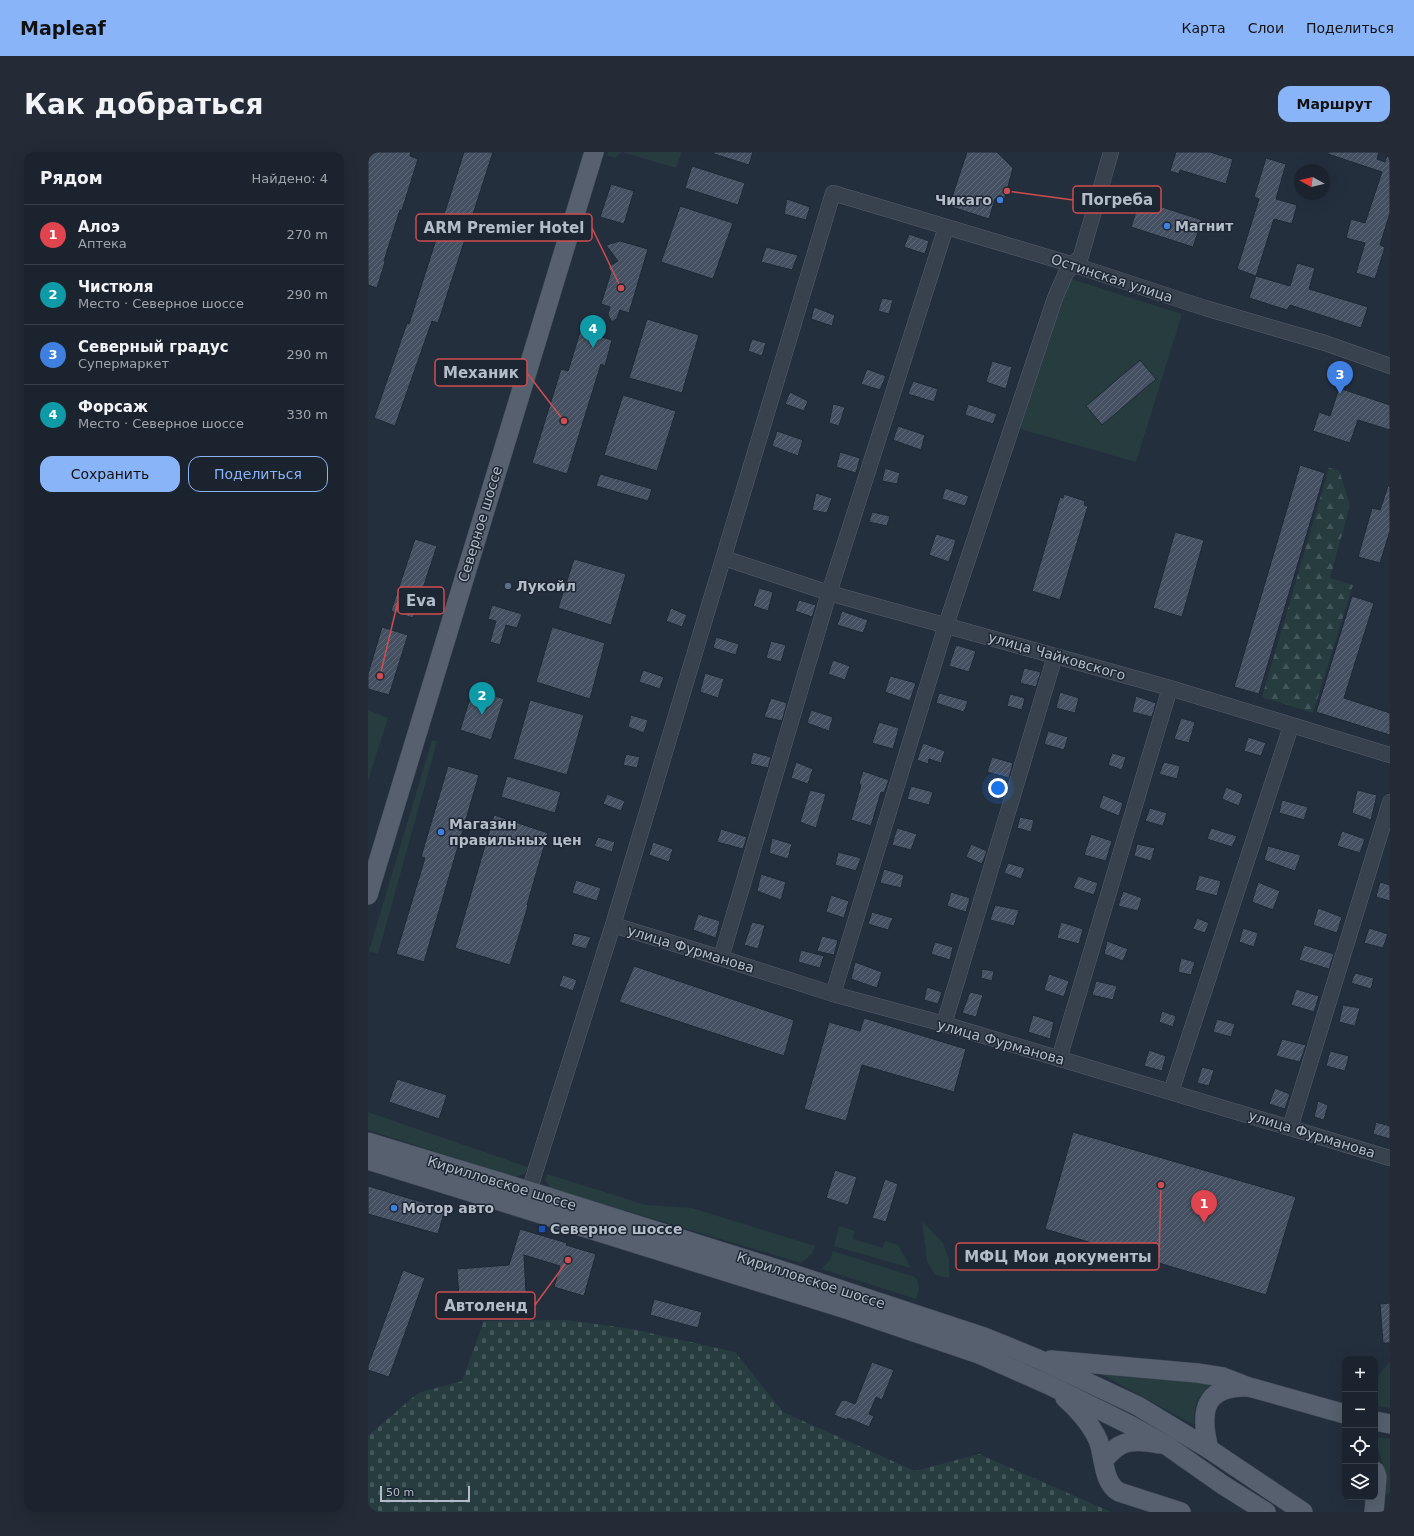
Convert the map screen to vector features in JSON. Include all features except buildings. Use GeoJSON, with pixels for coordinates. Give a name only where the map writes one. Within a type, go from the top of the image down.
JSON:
{"type":"FeatureCollection","features":[{"type":"Feature","properties":{"kind":"main road","name":"Северное шоссе"},"geometry":{"type":"LineString","coordinates":[[368,895],[594,152]]}},
{"type":"Feature","properties":{"kind":"main road","name":"Кирилловское шоссе"},"geometry":{"type":"LineString","coordinates":[[368,1142],[796,1275],[984,1337],[1038,1359],[1138,1406],[1209,1449],[1303,1512]]}},
{"type":"Feature","properties":{"kind":"main road","name":"Кирилловское шоссе"},"geometry":{"type":"LineString","coordinates":[[368,1160],[849,1310],[978,1354],[1049,1385],[1130,1425],[1166,1445],[1223,1485],[1266,1512]]}},
{"type":"Feature","properties":{"kind":"main road"},"geometry":{"type":"LineString","coordinates":[[1038,1359],[1197,1373],[1223,1377],[1249,1387],[1342,1413]]}},
{"type":"Feature","properties":{"kind":"main road"},"geometry":{"type":"LineString","coordinates":[[1049,1385],[1075,1406],[1098,1441],[1110,1484],[1115,1490],[1181,1512]]}},
{"type":"Feature","properties":{"kind":"main road"},"geometry":{"type":"LineString","coordinates":[[1209,1449],[1204,1426],[1204,1416],[1211,1399],[1217,1394],[1234,1387],[1249,1387]]}},
{"type":"Feature","properties":{"kind":"main road"},"geometry":{"type":"LineString","coordinates":[[1325,1409],[1342,1420]]}},
{"type":"Feature","properties":{"kind":"main road"},"geometry":{"type":"LineString","coordinates":[[1378,1422],[1390,1424]]}},
{"type":"Feature","properties":{"kind":"main road"},"geometry":{"type":"LineString","coordinates":[[1103,1460],[1121,1445],[1132,1442],[1147,1442],[1166,1445]]}},
{"type":"Feature","properties":{"kind":"main road"},"geometry":{"type":"LineString","coordinates":[[1374,1512],[1375,1500]]}},
{"type":"Feature","properties":{"kind":"street"},"geometry":{"type":"LineString","coordinates":[[833,994],[946,625],[1055,298],[1066,273],[1081,256],[1111,152]]}},
{"type":"Feature","properties":{"kind":"street","name":"Остинская улица"},"geometry":{"type":"LineString","coordinates":[[724,558],[833,193],[1074,265],[1205,308],[1325,343],[1390,366]]}},
{"type":"Feature","properties":{"kind":"street"},"geometry":{"type":"LineString","coordinates":[[721,958],[829,593],[946,227]]}},
{"type":"Feature","properties":{"kind":"street"},"geometry":{"type":"LineString","coordinates":[[529,1191],[613,925],[724,558]]}},
{"type":"Feature","properties":{"kind":"street","name":"улица Чайковского"},"geometry":{"type":"LineString","coordinates":[[724,558],[829,593],[1170,688],[1390,755]]}},
{"type":"Feature","properties":{"kind":"street"},"geometry":{"type":"LineString","coordinates":[[944,1024],[1056,656]]}},
{"type":"Feature","properties":{"kind":"street"},"geometry":{"type":"LineString","coordinates":[[1059,1059],[1170,688]]}},
{"type":"Feature","properties":{"kind":"street"},"geometry":{"type":"LineString","coordinates":[[1170,1092],[1291,726]]}},
{"type":"Feature","properties":{"kind":"street"},"geometry":{"type":"LineString","coordinates":[[1290,1128],[1390,802]]}},
{"type":"Feature","properties":{"kind":"street","name":"улица Фурманова"},"geometry":{"type":"LineString","coordinates":[[613,925],[833,994],[944,1024],[1390,1158]]}},
{"type":"Feature","properties":{"kind":"green space"},"geometry":{"type":"Polygon","coordinates":[[[608,152],[622,152],[615,158],[607,155],[608,152]]]}},
{"type":"Feature","properties":{"kind":"green space"},"geometry":{"type":"Polygon","coordinates":[[[622,152],[682,152],[676,168],[622,152]]]}},
{"type":"Feature","properties":{"kind":"green space"},"geometry":{"type":"Polygon","coordinates":[[[1068,278],[1182,314],[1136,462],[1013,427],[1068,278]]]}},
{"type":"Feature","properties":{"kind":"green space"},"geometry":{"type":"Polygon","coordinates":[[[1329,468],[1339,470],[1350,505],[1330,578],[1353,585],[1313,713],[1262,697],[1329,468]]]}},
{"type":"Feature","properties":{"kind":"green space"},"geometry":{"type":"Polygon","coordinates":[[[368,710],[388,718],[368,781],[368,710]]]}},
{"type":"Feature","properties":{"kind":"green space"},"geometry":{"type":"Polygon","coordinates":[[[432,740],[437,742],[378,954],[369,951],[432,740]]]}},
{"type":"Feature","properties":{"kind":"green space"},"geometry":{"type":"Polygon","coordinates":[[[368,1112],[528,1167],[525,1174],[515,1177],[368,1130],[368,1112]]]}},
{"type":"Feature","properties":{"kind":"green space"},"geometry":{"type":"Polygon","coordinates":[[[547,1174],[646,1205],[692,1208],[815,1246],[812,1254],[801,1263],[550,1188],[545,1180],[547,1174]]]}},
{"type":"Feature","properties":{"kind":"green space"},"geometry":{"type":"Polygon","coordinates":[[[922,1221],[943,1243],[949,1259],[949,1278],[935,1275],[927,1261],[922,1221]]]}},
{"type":"Feature","properties":{"kind":"green space"},"geometry":{"type":"Polygon","coordinates":[[[839,1226],[855,1231],[853,1239],[883,1248],[885,1241],[898,1245],[911,1268],[834,1246],[839,1226]]]}},
{"type":"Feature","properties":{"kind":"green space"},"geometry":{"type":"Polygon","coordinates":[[[833,1251],[915,1277],[919,1288],[916,1299],[821,1269],[830,1260],[833,1251]]]}},
{"type":"Feature","properties":{"kind":"green space"},"geometry":{"type":"Polygon","coordinates":[[[566,1320],[632,1329],[735,1352],[783,1412],[915,1471],[979,1454],[1111,1512],[368,1512],[368,1436],[418,1393],[462,1381],[484,1321],[566,1320]]]}},
{"type":"Feature","properties":{"kind":"green space"},"geometry":{"type":"Polygon","coordinates":[[[1390,1362],[1390,1408],[1378,1406],[1378,1377],[1390,1362]]]}},
{"type":"Feature","properties":{"kind":"green space"},"geometry":{"type":"Polygon","coordinates":[[[1094,1370],[1214,1382],[1198,1400],[1195,1411],[1194,1425],[1094,1370]]]}},
{"type":"Feature","properties":{"kind":"green space"},"geometry":{"type":"Polygon","coordinates":[[[1378,1437],[1390,1439],[1390,1492],[1384,1497],[1384,1469],[1378,1448],[1378,1437]]]}},
{"type":"Feature","properties":{"kind":"place","name":"Погреба"},"geometry":{"type":"Point","coordinates":[1007,191]}},
{"type":"Feature","properties":{"kind":"place","name":"Чикаго"},"geometry":{"type":"Point","coordinates":[1000,200]}},
{"type":"Feature","properties":{"kind":"place","name":"Магнит"},"geometry":{"type":"Point","coordinates":[1167,226]}},
{"type":"Feature","properties":{"kind":"place","name":"ARM Premier Hotel"},"geometry":{"type":"Point","coordinates":[621,288]}},
{"type":"Feature","properties":{"kind":"place","name":"Форсаж"},"geometry":{"type":"Point","coordinates":[593,348]}},
{"type":"Feature","properties":{"kind":"place","name":"Северный градус"},"geometry":{"type":"Point","coordinates":[1340,394]}},
{"type":"Feature","properties":{"kind":"place","name":"Механик"},"geometry":{"type":"Point","coordinates":[564,421]}},
{"type":"Feature","properties":{"kind":"place","name":"Лукойл"},"geometry":{"type":"Point","coordinates":[508,586]}},
{"type":"Feature","properties":{"kind":"place","name":"Eva"},"geometry":{"type":"Point","coordinates":[380,676]}},
{"type":"Feature","properties":{"kind":"place","name":"Чистюля"},"geometry":{"type":"Point","coordinates":[482,715]}},
{"type":"Feature","properties":{"kind":"place","name":"Магазин правильных цен"},"geometry":{"type":"Point","coordinates":[441,832]}},
{"type":"Feature","properties":{"kind":"place","name":"МФЦ Мои документы"},"geometry":{"type":"Point","coordinates":[1161,1185]}},
{"type":"Feature","properties":{"kind":"place","name":"Мотор авто"},"geometry":{"type":"Point","coordinates":[394,1208]}},
{"type":"Feature","properties":{"kind":"place","name":"Алоэ"},"geometry":{"type":"Point","coordinates":[1204,1223]}},
{"type":"Feature","properties":{"kind":"place","name":"Северное шоссе"},"geometry":{"type":"Point","coordinates":[542,1229]}},
{"type":"Feature","properties":{"kind":"place","name":"Автоленд"},"geometry":{"type":"Point","coordinates":[568,1260]}}]}
